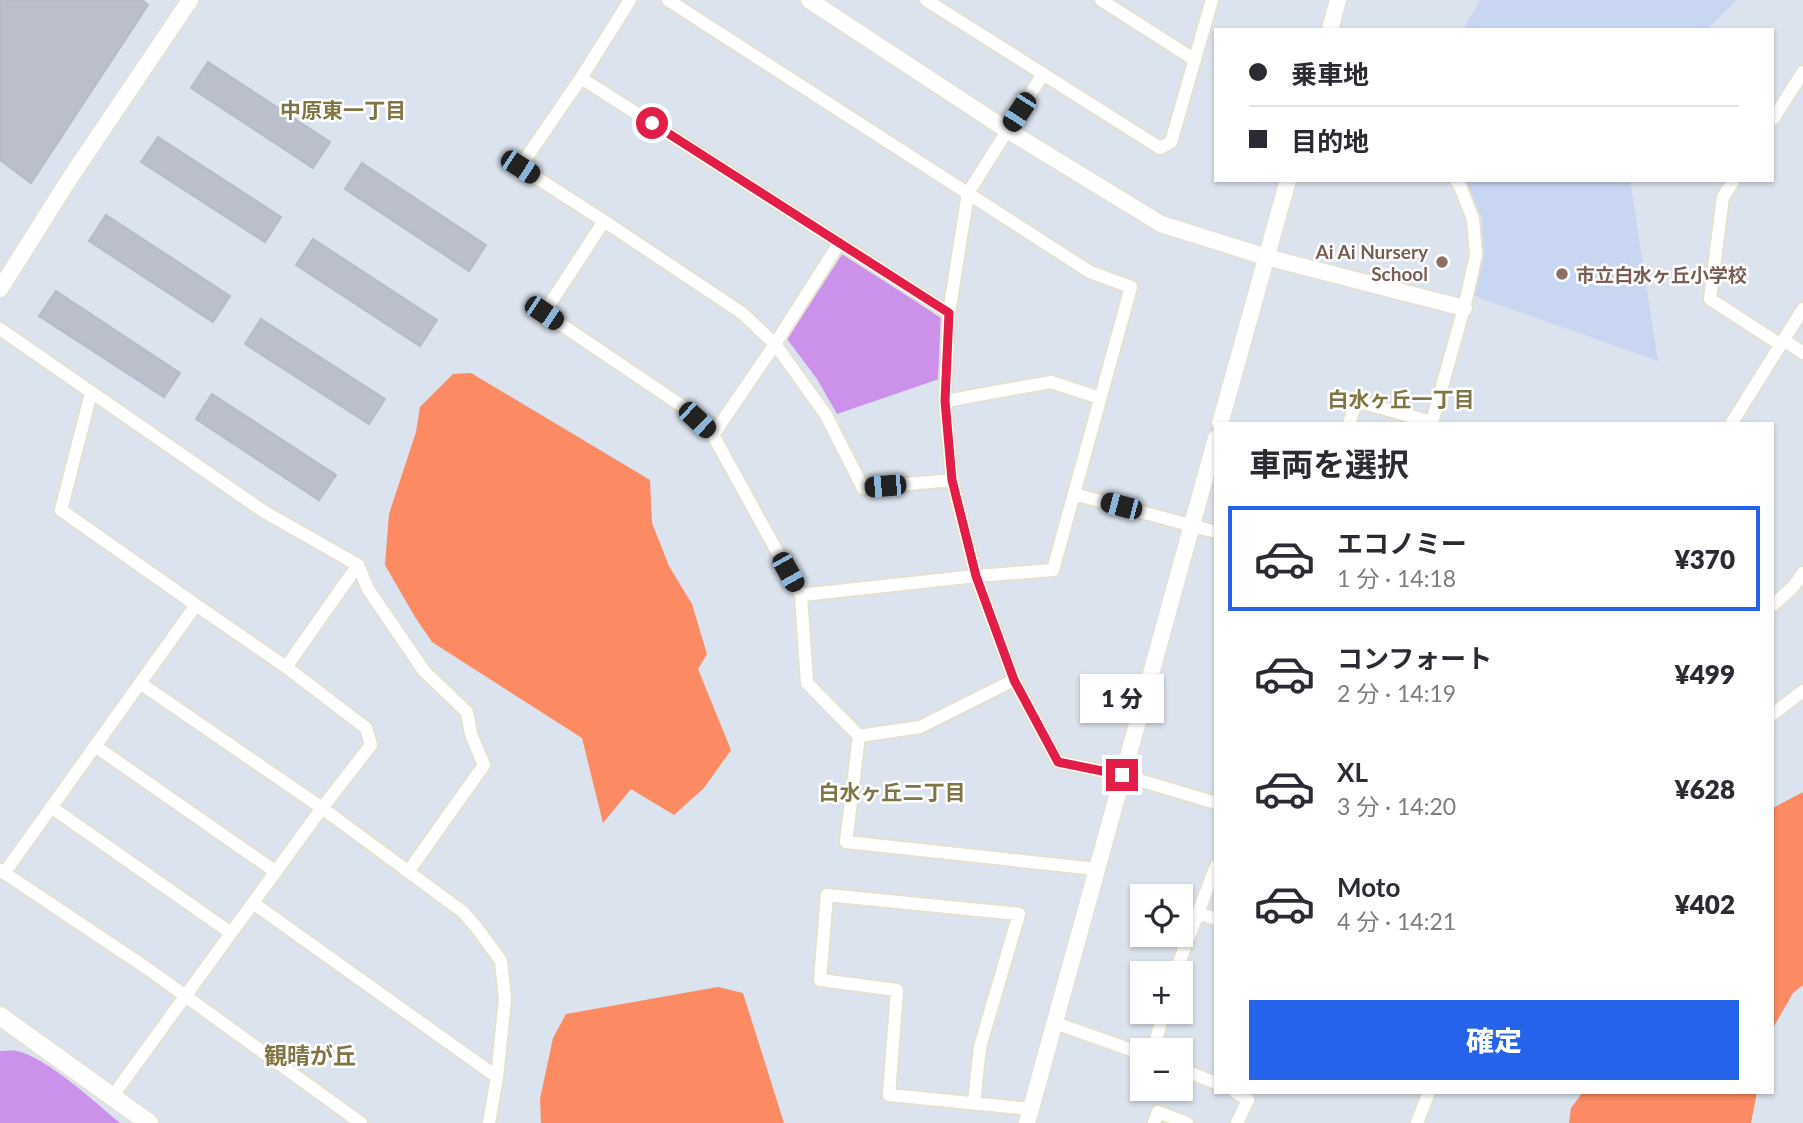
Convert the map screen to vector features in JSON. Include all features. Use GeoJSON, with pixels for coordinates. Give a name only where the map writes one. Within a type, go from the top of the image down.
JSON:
{"type":"FeatureCollection","features":[{"type":"Feature","properties":{"kind":"main road"},"geometry":{"type":"LineString","coordinates":[[0,1016],[149,1123]]}},
{"type":"Feature","properties":{"kind":"street"},"geometry":{"type":"LineString","coordinates":[[0,289],[70,178],[190,0]]}},
{"type":"Feature","properties":{"kind":"street"},"geometry":{"type":"LineString","coordinates":[[630,0],[520,167],[741,313],[775,344],[825,415],[863,488],[952,480]]}},
{"type":"Feature","properties":{"kind":"street"},"geometry":{"type":"LineString","coordinates":[[668,0],[1090,272],[1131,287],[1053,570],[801,595]]}},
{"type":"Feature","properties":{"kind":"street"},"geometry":{"type":"LineString","coordinates":[[809,0],[1007,130],[1161,224],[1266,257],[1464,308]]}},
{"type":"Feature","properties":{"kind":"street"},"geometry":{"type":"LineString","coordinates":[[926,0],[1160,148],[1171,142],[1212,0]]}},
{"type":"Feature","properties":{"kind":"street"},"geometry":{"type":"LineString","coordinates":[[1101,0],[1195,61]]}},
{"type":"Feature","properties":{"kind":"street"},"geometry":{"type":"LineString","coordinates":[[1330,28],[1338,0]]}},
{"type":"Feature","properties":{"kind":"street"},"geometry":{"type":"LineString","coordinates":[[1774,117],[1803,72]]}},
{"type":"Feature","properties":{"kind":"street"},"geometry":{"type":"LineString","coordinates":[[1043,74],[968,193],[949,313],[945,401],[952,480],[976,576],[1014,680],[1058,762],[1122,775],[1214,802]]}},
{"type":"Feature","properties":{"kind":"street"},"geometry":{"type":"LineString","coordinates":[[581,78],[949,313]]}},
{"type":"Feature","properties":{"kind":"street"},"geometry":{"type":"LineString","coordinates":[[1221,422],[1286,182]]}},
{"type":"Feature","properties":{"kind":"street"},"geometry":{"type":"LineString","coordinates":[[1350,422],[1356,401],[1432,422],[1476,255],[1473,219],[1457,182]]}},
{"type":"Feature","properties":{"kind":"street"},"geometry":{"type":"LineString","coordinates":[[1733,182],[1723,197],[1710,299],[1803,353]]}},
{"type":"Feature","properties":{"kind":"street"},"geometry":{"type":"LineString","coordinates":[[604,221],[544,313],[682,406],[713,435],[801,595],[807,683],[859,736]]}},
{"type":"Feature","properties":{"kind":"street"},"geometry":{"type":"LineString","coordinates":[[713,435],[840,242]]}},
{"type":"Feature","properties":{"kind":"street"},"geometry":{"type":"LineString","coordinates":[[1732,422],[1803,310]]}},
{"type":"Feature","properties":{"kind":"street"},"geometry":{"type":"LineString","coordinates":[[0,329],[263,511],[358,565],[368,589],[424,671],[467,712],[471,734],[484,765],[408,872]]}},
{"type":"Feature","properties":{"kind":"street"},"geometry":{"type":"LineString","coordinates":[[945,401],[1051,382],[1100,398]]}},
{"type":"Feature","properties":{"kind":"street"},"geometry":{"type":"LineString","coordinates":[[91,393],[61,510],[286,667],[366,728],[371,745],[322,808],[112,1097]]}},
{"type":"Feature","properties":{"kind":"street"},"geometry":{"type":"LineString","coordinates":[[974,1103],[980,1047],[1019,914],[827,895],[820,980],[897,990],[890,1095],[974,1103],[1029,1116],[1214,445]]}},
{"type":"Feature","properties":{"kind":"street"},"geometry":{"type":"LineString","coordinates":[[1074,494],[1214,532]]}},
{"type":"Feature","properties":{"kind":"street"},"geometry":{"type":"LineString","coordinates":[[286,667],[358,565]]}},
{"type":"Feature","properties":{"kind":"street"},"geometry":{"type":"LineString","coordinates":[[1774,603],[1792,588],[1803,573]]}},
{"type":"Feature","properties":{"kind":"street"},"geometry":{"type":"LineString","coordinates":[[196,605],[2,871],[148,969],[362,1123]]}},
{"type":"Feature","properties":{"kind":"street"},"geometry":{"type":"LineString","coordinates":[[859,736],[920,727],[1014,680]]}},
{"type":"Feature","properties":{"kind":"street"},"geometry":{"type":"LineString","coordinates":[[140,683],[322,808],[463,912],[477,928],[500,961],[505,999],[498,1077],[489,1123]]}},
{"type":"Feature","properties":{"kind":"street"},"geometry":{"type":"LineString","coordinates":[[1774,713],[1803,691]]}},
{"type":"Feature","properties":{"kind":"street"},"geometry":{"type":"LineString","coordinates":[[859,736],[846,842],[1096,870]]}},
{"type":"Feature","properties":{"kind":"street"},"geometry":{"type":"LineString","coordinates":[[95,746],[276,872]]}},
{"type":"Feature","properties":{"kind":"street"},"geometry":{"type":"LineString","coordinates":[[51,807],[232,933]]}},
{"type":"Feature","properties":{"kind":"street"},"geometry":{"type":"LineString","coordinates":[[1179,961],[1214,871]]}},
{"type":"Feature","properties":{"kind":"street"},"geometry":{"type":"LineString","coordinates":[[253,903],[498,1077]]}},
{"type":"Feature","properties":{"kind":"street"},"geometry":{"type":"LineString","coordinates":[[1197,912],[1214,918]]}},
{"type":"Feature","properties":{"kind":"street"},"geometry":{"type":"LineString","coordinates":[[1055,1023],[1130,1049]]}},
{"type":"Feature","properties":{"kind":"street"},"geometry":{"type":"LineString","coordinates":[[1193,1074],[1214,1082]]}},
{"type":"Feature","properties":{"kind":"street"},"geometry":{"type":"LineString","coordinates":[[1237,1123],[1248,1100],[1238,1094]]}},
{"type":"Feature","properties":{"kind":"street"},"geometry":{"type":"LineString","coordinates":[[1417,1123],[1428,1094]]}},
{"type":"Feature","properties":{"kind":"street"},"geometry":{"type":"LineString","coordinates":[[1154,1123],[1158,1112],[1187,1123]]}},
{"type":"Feature","properties":{"kind":"shaded area"},"geometry":{"type":"Polygon","coordinates":[[[1480,0],[1737,0],[1708,28],[1464,28],[1480,0]]]}},
{"type":"Feature","properties":{"kind":"shaded area","name":"市立白水ヶ丘小学校"},"geometry":{"type":"Polygon","coordinates":[[[1466,182],[1630,182],[1658,361],[1474,296],[1483,252],[1482,218],[1466,182]]]}},
{"type":"Feature","properties":{"kind":"shaded area"},"geometry":{"type":"Polygon","coordinates":[[[843,253],[941,318],[939,379],[837,414],[817,379],[787,339],[843,253]]]}},
{"type":"Feature","properties":{"kind":"shaded area"},"geometry":{"type":"Polygon","coordinates":[[[471,373],[650,480],[652,523],[669,566],[692,604],[707,654],[698,669],[731,750],[704,788],[674,815],[631,789],[603,823],[582,738],[432,642],[385,565],[389,514],[416,432],[420,407],[453,374],[471,373]]]}},
{"type":"Feature","properties":{"kind":"shaded area"},"geometry":{"type":"Polygon","coordinates":[[[1803,792],[1803,985],[1793,993],[1774,1026],[1774,807],[1803,792]]]}},
{"type":"Feature","properties":{"kind":"shaded area"},"geometry":{"type":"Polygon","coordinates":[[[718,987],[743,993],[784,1123],[541,1123],[540,1099],[553,1038],[566,1014],[718,987]]]}},
{"type":"Feature","properties":{"kind":"shaded area"},"geometry":{"type":"Polygon","coordinates":[[[0,1051],[17,1051],[42,1062],[120,1123],[0,1123],[0,1051]]]}},
{"type":"Feature","properties":{"kind":"shaded area"},"geometry":{"type":"Polygon","coordinates":[[[1582,1094],[1757,1094],[1751,1123],[1569,1123],[1571,1108],[1582,1094]]]}},
{"type":"Feature","properties":{"kind":"building"},"geometry":{"type":"Polygon","coordinates":[[[0,0],[142,0],[148,5],[31,183],[0,160],[0,0]]]}},
{"type":"Feature","properties":{"kind":"building"},"geometry":{"type":"Polygon","coordinates":[[[208,62],[330,142],[313,168],[191,88],[208,62]]]}},
{"type":"Feature","properties":{"kind":"building"},"geometry":{"type":"Polygon","coordinates":[[[158,137],[281,217],[265,242],[141,162],[158,137]]]}},
{"type":"Feature","properties":{"kind":"building"},"geometry":{"type":"Polygon","coordinates":[[[362,163],[486,245],[469,271],[345,189],[362,163]]]}},
{"type":"Feature","properties":{"kind":"building"},"geometry":{"type":"Polygon","coordinates":[[[106,215],[230,296],[213,322],[89,241],[106,215]]]}},
{"type":"Feature","properties":{"kind":"building"},"geometry":{"type":"Polygon","coordinates":[[[313,239],[437,320],[420,346],[296,265],[313,239]]]}},
{"type":"Feature","properties":{"kind":"building"},"geometry":{"type":"Polygon","coordinates":[[[56,291],[180,373],[164,397],[39,316],[56,291]]]}},
{"type":"Feature","properties":{"kind":"building"},"geometry":{"type":"Polygon","coordinates":[[[261,319],[385,399],[369,424],[245,344],[261,319]]]}},
{"type":"Feature","properties":{"kind":"building"},"geometry":{"type":"Polygon","coordinates":[[[212,394],[336,475],[319,500],[196,419],[212,394]]]}},
{"type":"Feature","properties":{"kind":"place","name":"Ai Ai Nursery School"},"geometry":{"type":"Point","coordinates":[1442,262]}},
{"type":"Feature","properties":{"kind":"place","name":"市立白水ヶ丘小学校"},"geometry":{"type":"Point","coordinates":[1562,274]}},
{"type":"Feature","properties":{"kind":"district","name":"中原東一丁目"},"geometry":{"type":"Point","coordinates":[343,109]}},
{"type":"Feature","properties":{"kind":"district","name":"白水ヶ丘一丁目"},"geometry":{"type":"Point","coordinates":[1401,398]}},
{"type":"Feature","properties":{"kind":"district","name":"白水ヶ丘二丁目"},"geometry":{"type":"Point","coordinates":[892,791]}},
{"type":"Feature","properties":{"kind":"district","name":"観晴が丘"},"geometry":{"type":"Point","coordinates":[310,1055]}},
{"type":"Feature","properties":{"kind":"route"},"geometry":{"type":"LineString","coordinates":[[652,123],[949,313],[945,401],[952,480],[976,576],[1014,680],[1058,762],[1122,775]]}}]}
